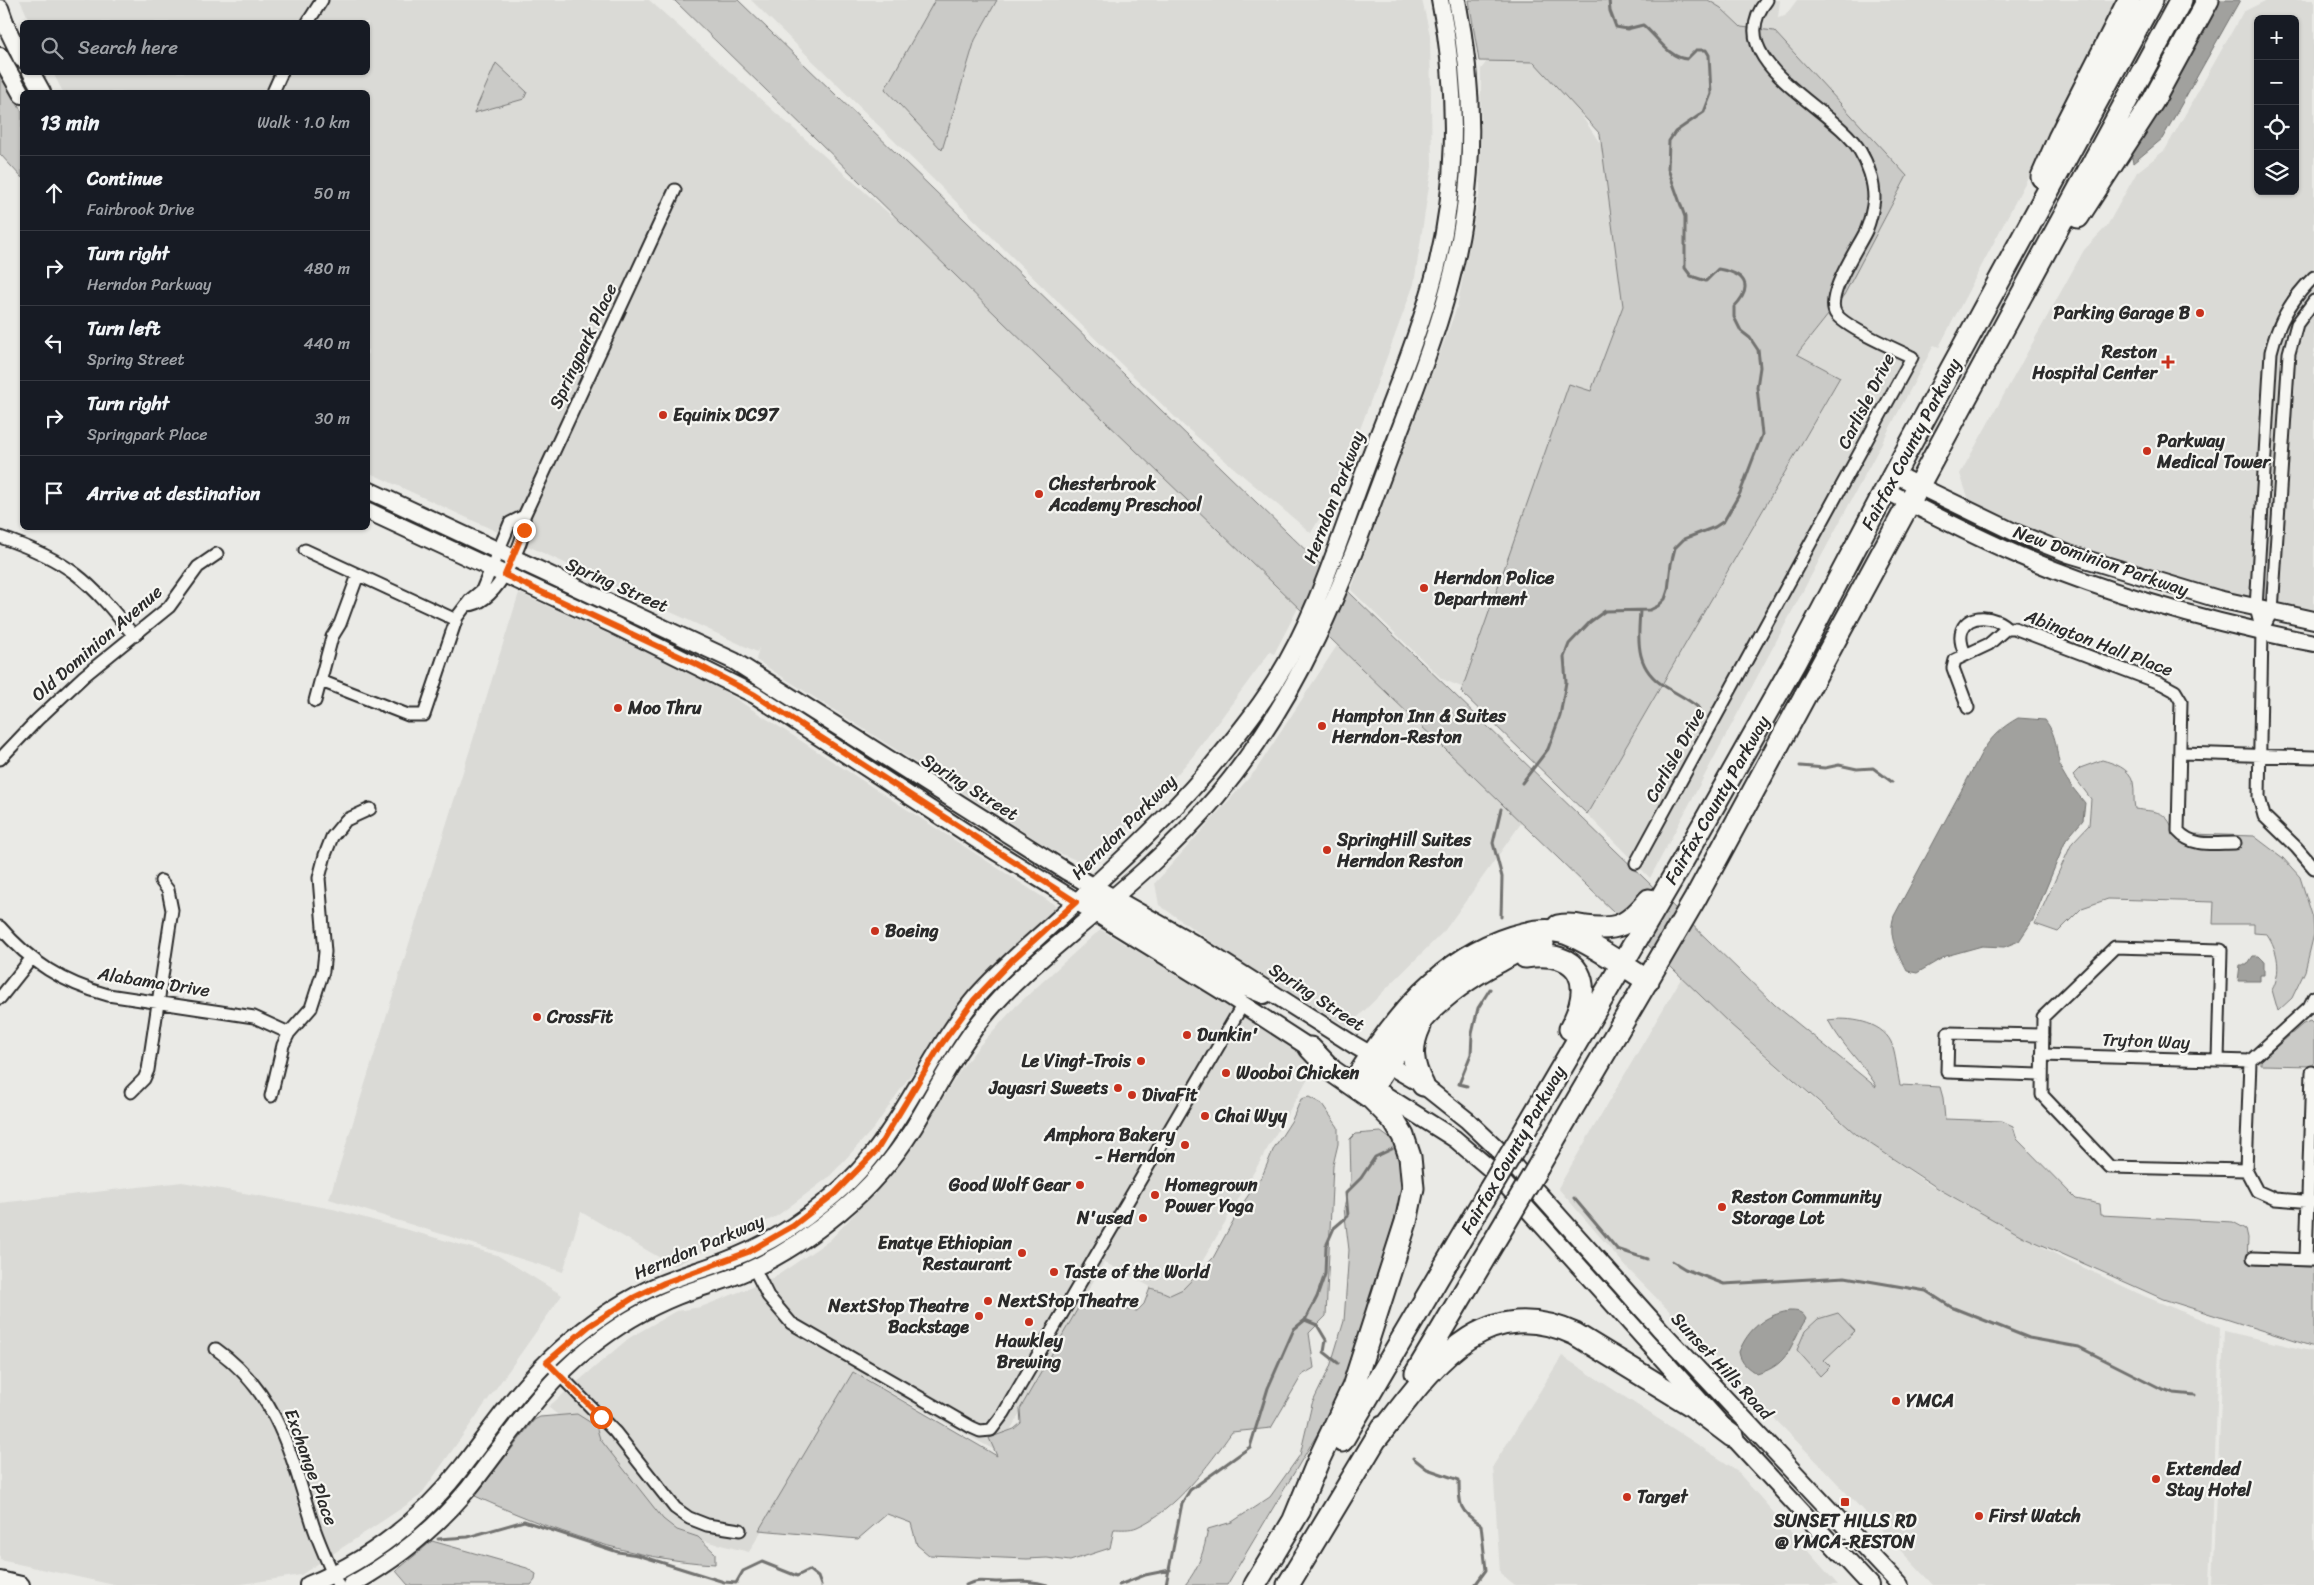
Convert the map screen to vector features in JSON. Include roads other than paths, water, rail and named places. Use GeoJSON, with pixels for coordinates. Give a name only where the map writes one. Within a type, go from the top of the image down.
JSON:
{"type":"FeatureCollection","features":[{"type":"Feature","properties":{"kind":"highway"},"geometry":{"type":"LineString","coordinates":[[1968,338],[2059,138],[2128,0]]}},
{"type":"Feature","properties":{"kind":"highway","name":"Fairfax County Parkway"},"geometry":{"type":"LineString","coordinates":[[1288,1585],[1511,1214],[1529,1169],[1645,986],[1770,763],[1903,487],[1968,338],[2152,0]]}},
{"type":"Feature","properties":{"kind":"highway","name":"Fairfax County Parkway"},"geometry":{"type":"LineString","coordinates":[[1255,1585],[1500,1188],[1517,1144],[1682,862],[1795,662],[1903,487],[1990,352],[2181,0]]}},
{"type":"Feature","properties":{"kind":"highway"},"geometry":{"type":"LineString","coordinates":[[1990,352],[2153,101],[2208,0]]}},
{"type":"Feature","properties":{"kind":"highway"},"geometry":{"type":"LineString","coordinates":[[1903,487],[2010,284],[2014,275],[2014,255]]}},
{"type":"Feature","properties":{"kind":"highway"},"geometry":{"type":"LineString","coordinates":[[1365,1082],[1380,1059],[1411,1002],[1446,971],[1474,954],[1505,940],[1528,933],[1571,925],[1605,929],[1628,922],[1682,862]]}},
{"type":"Feature","properties":{"kind":"highway"},"geometry":{"type":"LineString","coordinates":[[1545,930],[1566,934],[1645,986]]}},
{"type":"Feature","properties":{"kind":"highway"},"geometry":{"type":"LineString","coordinates":[[1380,1059],[1429,1012],[1464,982],[1498,962],[1533,945],[1554,944],[1618,970]]}},
{"type":"Feature","properties":{"kind":"highway"},"geometry":{"type":"LineString","coordinates":[[1498,962],[1539,955],[1554,955],[1572,966],[1582,980],[1581,1007],[1561,1045],[1544,1096]]}},
{"type":"Feature","properties":{"kind":"highway"},"geometry":{"type":"LineString","coordinates":[[1423,1085],[1414,1065],[1413,1046],[1416,1033],[1429,1012]]}},
{"type":"Feature","properties":{"kind":"highway"},"geometry":{"type":"LineString","coordinates":[[1293,1522],[1319,1459],[1353,1387],[1408,1216],[1413,1188],[1410,1157],[1403,1136],[1394,1121],[1371,1098],[1332,1071],[1310,1048]]}},
{"type":"Feature","properties":{"kind":"highway"},"geometry":{"type":"LineString","coordinates":[[1377,1438],[1431,1371],[1456,1346],[1471,1336],[1492,1327],[1523,1322],[1556,1326],[1575,1334],[1691,1405],[1732,1436]]}},
{"type":"Feature","properties":{"kind":"main road","name":"Herndon Parkway"},"geometry":{"type":"LineString","coordinates":[[308,1585],[336,1580],[426,1509],[465,1464],[517,1394],[547,1362],[589,1326],[633,1298],[671,1280],[748,1252],[793,1226],[834,1194],[877,1150],[940,1046],[974,1000],[1011,961],[1085,894],[1181,801],[1221,754],[1266,694],[1293,649],[1334,554],[1414,341],[1437,264],[1450,185],[1452,140],[1450,78],[1440,0]]}},
{"type":"Feature","properties":{"kind":"main road","name":"Herndon Parkway"},"geometry":{"type":"LineString","coordinates":[[351,1585],[394,1559],[436,1524],[466,1491],[521,1418],[559,1374],[597,1342],[636,1316],[675,1297],[754,1268],[783,1253],[814,1233],[843,1210],[868,1186],[900,1148],[948,1066],[980,1022],[1016,982],[1104,905],[1193,822],[1219,794],[1258,741],[1306,662],[1354,552],[1434,339],[1450,286],[1463,225],[1468,183],[1470,113],[1464,39],[1458,0]]}},
{"type":"Feature","properties":{"kind":"main road"},"geometry":{"type":"LineString","coordinates":[[0,8],[20,55]]}},
{"type":"Feature","properties":{"kind":"main road"},"geometry":{"type":"LineString","coordinates":[[0,56],[20,92]]}},
{"type":"Feature","properties":{"kind":"main road"},"geometry":{"type":"LineString","coordinates":[[33,75],[41,90]]}},
{"type":"Feature","properties":{"kind":"main road","name":"New Dominion Parkway"},"geometry":{"type":"LineString","coordinates":[[1903,487],[2069,554],[2209,596],[2314,620]]}},
{"type":"Feature","properties":{"kind":"main road","name":"New Dominion Parkway"},"geometry":{"type":"LineString","coordinates":[[1903,487],[1983,540],[2053,569],[2179,611],[2262,632],[2314,642]]}},
{"type":"Feature","properties":{"kind":"main road","name":"Spring Street"},"geometry":{"type":"LineString","coordinates":[[370,491],[734,662],[947,798],[1085,894],[1104,905],[1243,1004],[1455,1139],[1482,1161],[1500,1188]]}},
{"type":"Feature","properties":{"kind":"main road","name":"Spring Street"},"geometry":{"type":"LineString","coordinates":[[370,512],[698,665],[755,695],[1104,905],[1220,959],[1296,1008],[1423,1085],[1529,1169]]}},
{"type":"Feature","properties":{"kind":"main road","name":"Sunset Hills Road"},"geometry":{"type":"LineString","coordinates":[[1529,1169],[1659,1328],[1900,1585]]}},
{"type":"Feature","properties":{"kind":"main road"},"geometry":{"type":"LineString","coordinates":[[1500,1188],[1870,1585]]}},
{"type":"Feature","properties":{"kind":"main road"},"geometry":{"type":"LineString","coordinates":[[0,1580],[21,1585]]}},
{"type":"Feature","properties":{"kind":"street"},"geometry":{"type":"LineString","coordinates":[[309,20],[322,0]]}},
{"type":"Feature","properties":{"kind":"street","name":"Carlisle Drive"},"geometry":{"type":"LineString","coordinates":[[1636,863],[1912,357],[1846,323],[1836,314],[1833,302],[1837,288],[1867,229],[1872,212],[1874,196],[1871,179],[1867,163],[1848,135],[1778,76],[1765,62],[1758,45],[1755,28],[1758,14],[1767,0]]}},
{"type":"Feature","properties":{"kind":"street"},"geometry":{"type":"LineString","coordinates":[[274,90],[281,75]]}},
{"type":"Feature","properties":{"kind":"street","name":"Springpark Place"},"geometry":{"type":"LineString","coordinates":[[456,620],[461,610],[468,605],[498,572],[506,554],[524,530],[524,516],[675,190]]}},
{"type":"Feature","properties":{"kind":"street"},"geometry":{"type":"LineString","coordinates":[[2313,864],[2264,816],[2259,797],[2262,632],[2256,608],[2271,352],[2281,322],[2289,308],[2299,293],[2314,277]]}},
{"type":"Feature","properties":{"kind":"street"},"geometry":{"type":"LineString","coordinates":[[2262,632],[2272,611],[2288,353],[2297,324],[2314,301]]}},
{"type":"Feature","properties":{"kind":"street"},"geometry":{"type":"LineString","coordinates":[[0,537],[33,548],[74,572],[104,600],[134,636]]}},
{"type":"Feature","properties":{"kind":"street"},"geometry":{"type":"LineString","coordinates":[[305,550],[456,620],[424,715],[408,715],[321,681]]}},
{"type":"Feature","properties":{"kind":"street","name":"Old Dominion Avenue"},"geometry":{"type":"LineString","coordinates":[[0,759],[77,682],[169,606],[198,567],[216,554]]}},
{"type":"Feature","properties":{"kind":"street"},"geometry":{"type":"LineString","coordinates":[[315,701],[332,637],[340,624],[358,575]]}},
{"type":"Feature","properties":{"kind":"street","name":"Abington Hall Place"},"geometry":{"type":"LineString","coordinates":[[2007,628],[2001,621],[1984,617],[1966,624],[1960,639],[1965,654],[1989,644],[1997,638],[2001,631],[2007,628],[2014,628],[2153,680],[2175,691],[2181,701],[2182,753],[2178,831],[2185,839],[2194,843],[2235,843]]}},
{"type":"Feature","properties":{"kind":"street"},"geometry":{"type":"LineString","coordinates":[[1965,654],[1955,660],[1953,668],[1968,708]]}},
{"type":"Feature","properties":{"kind":"street"},"geometry":{"type":"LineString","coordinates":[[2182,753],[2314,757]]}},
{"type":"Feature","properties":{"kind":"street"},"geometry":{"type":"LineString","coordinates":[[271,1096],[278,1065],[289,1033],[311,1008],[323,971],[326,952],[319,900],[319,878],[324,855],[332,837],[346,820],[370,809]]}},
{"type":"Feature","properties":{"kind":"street"},"geometry":{"type":"LineString","coordinates":[[131,1092],[144,1079],[148,1070],[159,1002],[172,910],[168,890],[161,881]]}},
{"type":"Feature","properties":{"kind":"street","name":"Alabama Drive"},"geometry":{"type":"LineString","coordinates":[[0,927],[31,959],[48,971],[87,990],[108,995],[254,1017],[289,1033]]}},
{"type":"Feature","properties":{"kind":"street"},"geometry":{"type":"LineString","coordinates":[[2218,1060],[2221,950],[2115,947],[2043,1017],[2042,1095],[2110,1167],[2246,1170]]}},
{"type":"Feature","properties":{"kind":"street"},"geometry":{"type":"LineString","coordinates":[[0,998],[31,959]]}},
{"type":"Feature","properties":{"kind":"street"},"geometry":{"type":"LineString","coordinates":[[754,1268],[768,1296],[791,1323],[971,1427],[980,1431],[990,1430],[996,1426],[1009,1405],[1243,1004]]}},
{"type":"Feature","properties":{"kind":"street"},"geometry":{"type":"LineString","coordinates":[[2312,1005],[2250,1061],[2246,1170],[2257,1191],[2275,1199],[2312,1201]]}},
{"type":"Feature","properties":{"kind":"street"},"geometry":{"type":"LineString","coordinates":[[2042,1075],[1947,1072],[1948,1033],[2043,1035]]}},
{"type":"Feature","properties":{"kind":"street","name":"Tryton Way"},"geometry":{"type":"LineString","coordinates":[[2042,1055],[2250,1061]]}},
{"type":"Feature","properties":{"kind":"street"},"geometry":{"type":"LineString","coordinates":[[2253,1258],[2310,1260],[2312,1072]]}},
{"type":"Feature","properties":{"kind":"street","name":"Exchange Place"},"geometry":{"type":"LineString","coordinates":[[216,1349],[234,1362],[255,1385],[276,1418],[285,1436],[314,1528],[336,1580]]}},
{"type":"Feature","properties":{"kind":"street"},"geometry":{"type":"LineString","coordinates":[[547,1362],[620,1437],[675,1508],[690,1518],[707,1525],[740,1530]]}},
{"type":"Feature","properties":{"kind":"waterway"},"geometry":{"type":"LineString","coordinates":[[1522,783],[1548,749],[1560,716],[1566,682],[1564,657],[1569,644],[1590,622],[1605,611],[1650,610],[1658,606],[1665,599],[1675,548],[1684,539],[1715,527],[1724,521],[1740,493],[1762,435],[1757,387],[1760,367],[1758,350],[1750,338],[1741,331],[1734,317],[1734,307],[1744,292],[1744,281],[1734,274],[1718,269],[1706,281],[1691,276],[1685,268],[1685,217],[1668,169],[1669,141],[1675,132],[1704,112],[1711,94],[1709,55],[1706,50],[1696,50],[1687,59],[1680,58],[1668,51],[1643,25],[1627,29],[1616,27],[1610,11],[1609,0]]}},
{"type":"Feature","properties":{"kind":"waterway"},"geometry":{"type":"LineString","coordinates":[[1640,611],[1639,644],[1644,663],[1649,672],[1656,680],[1699,708]]}},
{"type":"Feature","properties":{"kind":"waterway"},"geometry":{"type":"LineString","coordinates":[[1800,766],[1825,768],[1839,765],[1857,769],[1873,768],[1892,782]]}},
{"type":"Feature","properties":{"kind":"waterway"},"geometry":{"type":"LineString","coordinates":[[1501,809],[1493,843],[1502,877],[1501,917]]}},
{"type":"Feature","properties":{"kind":"waterway"},"geometry":{"type":"LineString","coordinates":[[1467,1086],[1459,1084],[1471,1054],[1472,1034],[1478,1008],[1490,989]]}},
{"type":"Feature","properties":{"kind":"waterway"},"geometry":{"type":"LineString","coordinates":[[1166,1585],[1182,1503],[1190,1490],[1250,1447],[1268,1388],[1294,1329],[1305,1320],[1317,1297],[1325,1274],[1326,1246],[1334,1228],[1348,1216],[1346,1193],[1361,1178],[1375,1157],[1392,1149]]}},
{"type":"Feature","properties":{"kind":"waterway"},"geometry":{"type":"LineString","coordinates":[[1574,1198],[1617,1249],[1647,1259]]}},
{"type":"Feature","properties":{"kind":"waterway"},"geometry":{"type":"LineString","coordinates":[[1672,1261],[1685,1269],[1724,1284],[1845,1277],[1926,1291],[1951,1307],[2029,1338],[2079,1347],[2160,1388],[2174,1393],[2195,1395]]}},
{"type":"Feature","properties":{"kind":"waterway"},"geometry":{"type":"LineString","coordinates":[[1305,1320],[1317,1325],[1326,1340],[1324,1352],[1338,1363]]}},
{"type":"Feature","properties":{"kind":"waterway"},"geometry":{"type":"LineString","coordinates":[[1413,1458],[1427,1469],[1459,1480],[1459,1496],[1462,1507],[1468,1516],[1481,1525],[1486,1570],[1475,1585]]}},
{"type":"Feature","properties":{"kind":"waterway"},"geometry":{"type":"LineString","coordinates":[[438,1539],[468,1537],[524,1521],[618,1552],[638,1555],[724,1582],[736,1583],[743,1571],[762,1562],[797,1576],[809,1570],[818,1577],[821,1585]]}},
{"type":"Feature","properties":{"kind":"waterway"},"geometry":{"type":"LineString","coordinates":[[1119,1585],[1145,1575],[1170,1570]]}},
{"type":"Feature","properties":{"kind":"waterway"},"geometry":{"type":"LineString","coordinates":[[966,1585],[981,1581],[1028,1581],[1047,1585]]}},
{"type":"Feature","properties":{"kind":"place","name":"Parking Garage B"},"geometry":{"type":"Point","coordinates":[2200,313]}},
{"type":"Feature","properties":{"kind":"place","name":"Reston Hospital Center"},"geometry":{"type":"Point","coordinates":[2168,362]}},
{"type":"Feature","properties":{"kind":"place","name":"Equinix DC97"},"geometry":{"type":"Point","coordinates":[663,415]}},
{"type":"Feature","properties":{"kind":"place","name":"Parkway Medical Tower"},"geometry":{"type":"Point","coordinates":[2147,451]}},
{"type":"Feature","properties":{"kind":"place","name":"Chesterbrook Academy Preschool"},"geometry":{"type":"Point","coordinates":[1039,494]}},
{"type":"Feature","properties":{"kind":"place","name":"Herndon Police Department"},"geometry":{"type":"Point","coordinates":[1424,588]}},
{"type":"Feature","properties":{"kind":"place","name":"Moo Thru"},"geometry":{"type":"Point","coordinates":[618,708]}},
{"type":"Feature","properties":{"kind":"place","name":"Hampton Inn & Suites Herndon-Reston"},"geometry":{"type":"Point","coordinates":[1322,726]}},
{"type":"Feature","properties":{"kind":"place","name":"SpringHill Suites Herndon Reston"},"geometry":{"type":"Point","coordinates":[1327,850]}},
{"type":"Feature","properties":{"kind":"place","name":"Boeing"},"geometry":{"type":"Point","coordinates":[875,931]}},
{"type":"Feature","properties":{"kind":"place","name":"CrossFit"},"geometry":{"type":"Point","coordinates":[537,1017]}},
{"type":"Feature","properties":{"kind":"place","name":"Dunkin'"},"geometry":{"type":"Point","coordinates":[1187,1035]}},
{"type":"Feature","properties":{"kind":"place","name":"Le Vingt-Trois"},"geometry":{"type":"Point","coordinates":[1141,1061]}},
{"type":"Feature","properties":{"kind":"place","name":"Wooboi Chicken"},"geometry":{"type":"Point","coordinates":[1226,1073]}},
{"type":"Feature","properties":{"kind":"place","name":"Jayasri Sweets"},"geometry":{"type":"Point","coordinates":[1118,1088]}},
{"type":"Feature","properties":{"kind":"place","name":"DivaFit"},"geometry":{"type":"Point","coordinates":[1132,1095]}},
{"type":"Feature","properties":{"kind":"place","name":"Chai Wyy"},"geometry":{"type":"Point","coordinates":[1205,1116]}},
{"type":"Feature","properties":{"kind":"place","name":"Amphora Bakery - Herndon"},"geometry":{"type":"Point","coordinates":[1185,1145]}},
{"type":"Feature","properties":{"kind":"place","name":"Good Wolf Gear"},"geometry":{"type":"Point","coordinates":[1080,1185]}},
{"type":"Feature","properties":{"kind":"place","name":"Homegrown Power Yoga"},"geometry":{"type":"Point","coordinates":[1155,1195]}},
{"type":"Feature","properties":{"kind":"place","name":"Reston Community Storage Lot"},"geometry":{"type":"Point","coordinates":[1722,1207]}},
{"type":"Feature","properties":{"kind":"place","name":"N'used"},"geometry":{"type":"Point","coordinates":[1143,1218]}},
{"type":"Feature","properties":{"kind":"place","name":"Enatye Ethiopian Restaurant"},"geometry":{"type":"Point","coordinates":[1022,1253]}},
{"type":"Feature","properties":{"kind":"place","name":"Taste of the World"},"geometry":{"type":"Point","coordinates":[1054,1272]}},
{"type":"Feature","properties":{"kind":"place","name":"NextStop Theatre"},"geometry":{"type":"Point","coordinates":[988,1301]}},
{"type":"Feature","properties":{"kind":"place","name":"NextStop Theatre Backstage"},"geometry":{"type":"Point","coordinates":[979,1316]}},
{"type":"Feature","properties":{"kind":"place","name":"Hawkley Brewing"},"geometry":{"type":"Point","coordinates":[1029,1322]}},
{"type":"Feature","properties":{"kind":"place","name":"YMCA"},"geometry":{"type":"Point","coordinates":[1896,1401]}},
{"type":"Feature","properties":{"kind":"place","name":"Extended Stay Hotel"},"geometry":{"type":"Point","coordinates":[2156,1479]}},
{"type":"Feature","properties":{"kind":"place","name":"Target"},"geometry":{"type":"Point","coordinates":[1627,1497]}},
{"type":"Feature","properties":{"kind":"place","name":"SUNSET HILLS RD @ YMCA-RESTON"},"geometry":{"type":"Point","coordinates":[1845,1502]}},
{"type":"Feature","properties":{"kind":"place","name":"First Watch"},"geometry":{"type":"Point","coordinates":[1979,1516]}}]}
